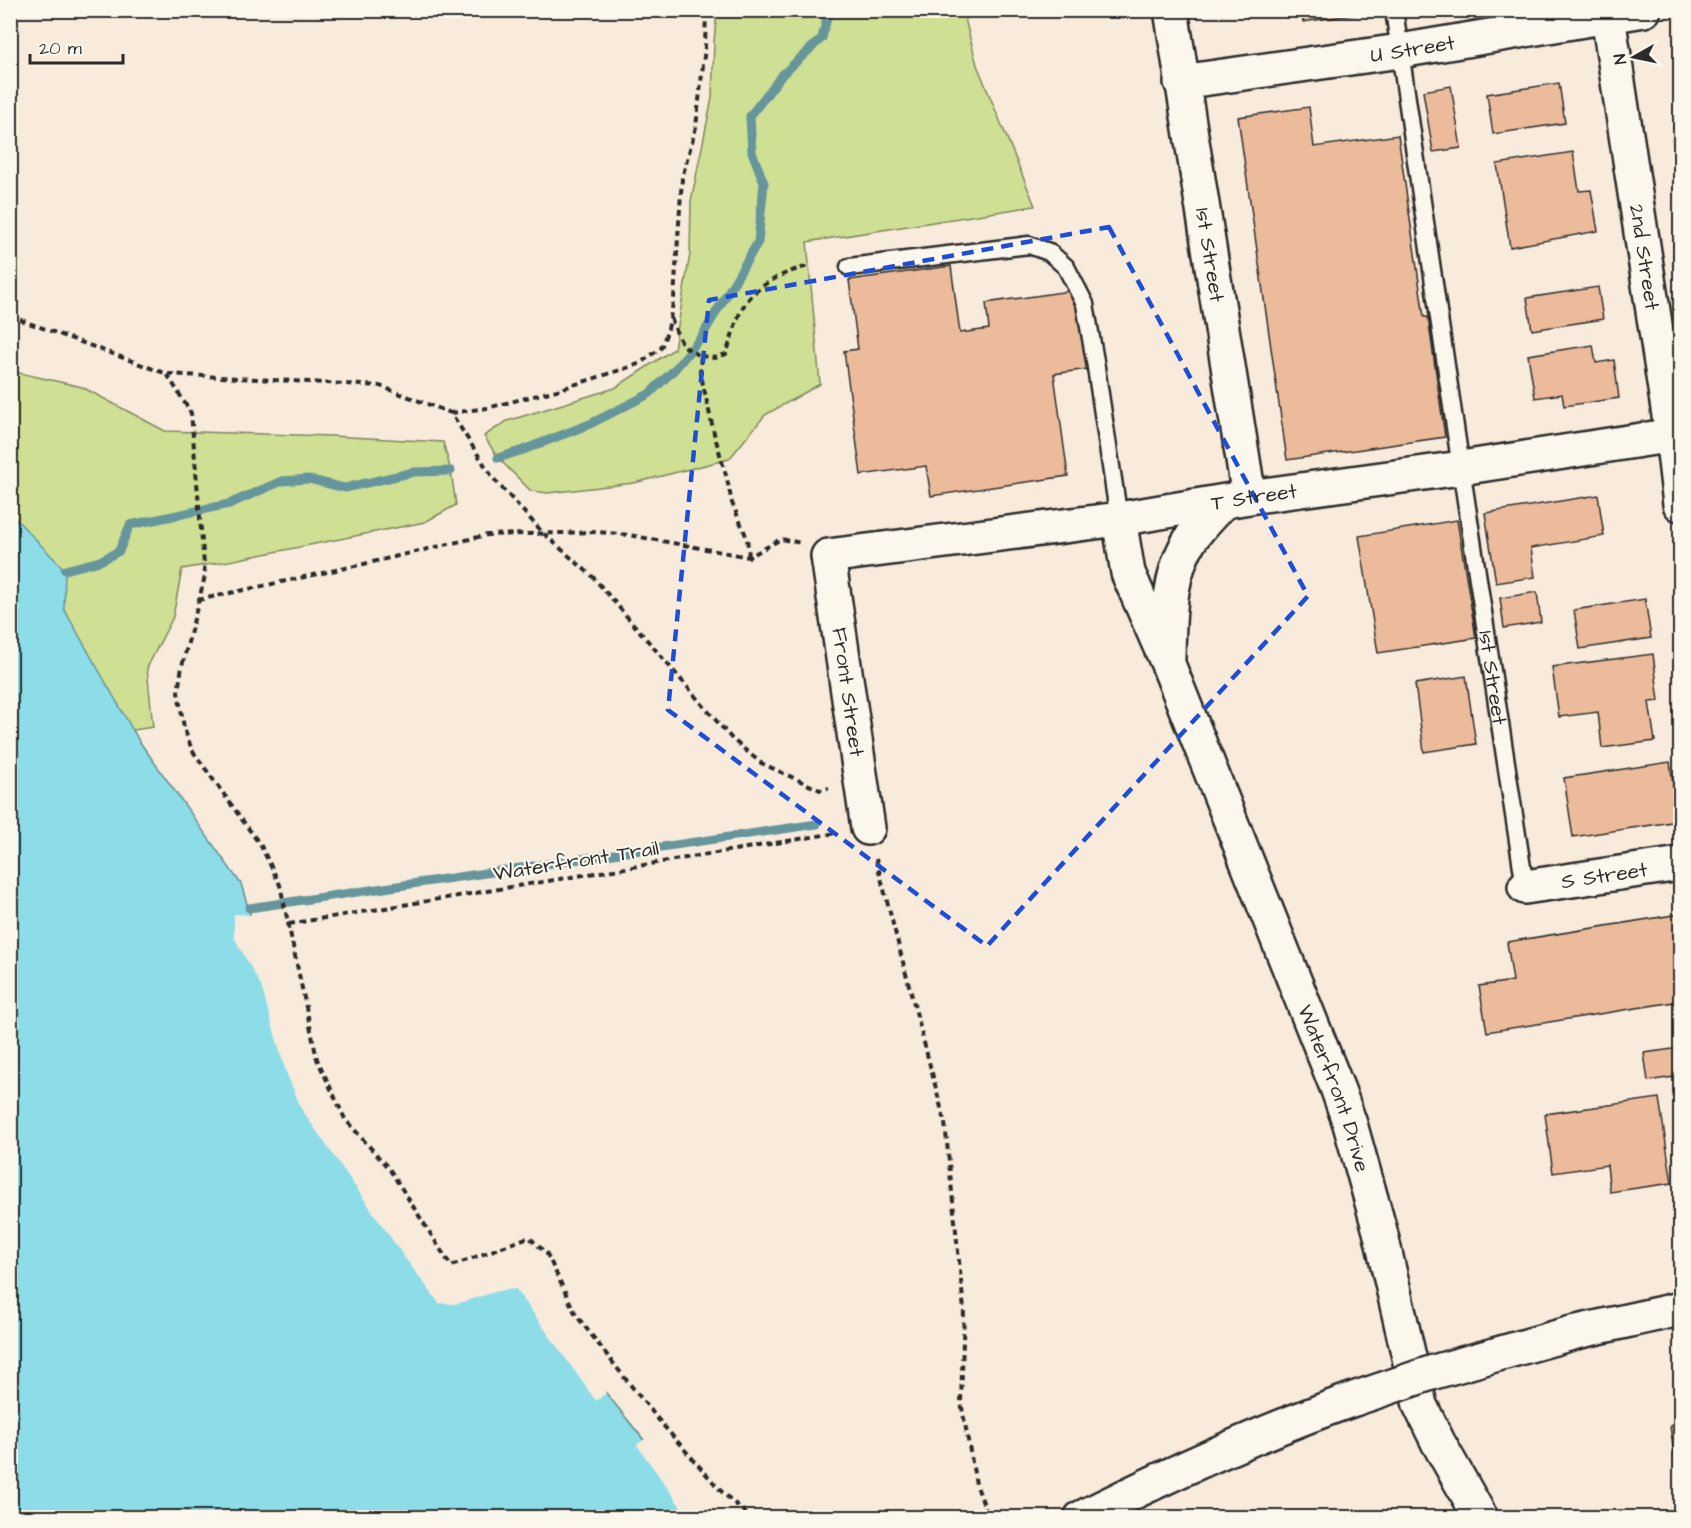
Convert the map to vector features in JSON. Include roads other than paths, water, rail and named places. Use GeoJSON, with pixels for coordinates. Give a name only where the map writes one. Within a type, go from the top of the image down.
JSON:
{"type":"FeatureCollection","features":[{"type":"Feature","properties":{"kind":"street","name":"1st Street"},"geometry":{"type":"LineString","coordinates":[[1171,10],[1236,500]]}},
{"type":"Feature","properties":{"kind":"street","name":"U Street"},"geometry":{"type":"LineString","coordinates":[[1182,82],[1400,51],[1608,14],[1644,10]]}},
{"type":"Feature","properties":{"kind":"street","name":"2nd Street"},"geometry":{"type":"LineString","coordinates":[[1608,14],[1676,435],[1680,504]]}},
{"type":"Feature","properties":{"kind":"street","name":"T Street"},"geometry":{"type":"LineString","coordinates":[[828,556],[1119,519],[1676,435]]}},
{"type":"Feature","properties":{"kind":"street","name":"Waterfront Drive"},"geometry":{"type":"LineString","coordinates":[[1167,664],[1169,614],[1176,568],[1191,538],[1236,500]]}},
{"type":"Feature","properties":{"kind":"street","name":"Waterfront Drive"},"geometry":{"type":"LineString","coordinates":[[1119,519],[1128,573],[1167,664],[1350,1124],[1380,1231],[1420,1405],[1481,1518]]}},
{"type":"Feature","properties":{"kind":"street","name":"Front Street"},"geometry":{"type":"LineString","coordinates":[[828,556],[868,828]]}},
{"type":"Feature","properties":{"kind":"street","name":"S Street"},"geometry":{"type":"LineString","coordinates":[[1526,887],[1680,864]]}},
{"type":"Feature","properties":{"kind":"street"},"geometry":{"type":"LineString","coordinates":[[1081,1518],[1214,1454],[1327,1408],[1434,1372],[1572,1333],[1680,1309]]}},
{"type":"Feature","properties":{"kind":"lane","name":"1st Street"},"geometry":{"type":"LineString","coordinates":[[1394,10],[1461,468],[1526,887]]}},
{"type":"Feature","properties":{"kind":"lane"},"geometry":{"type":"LineString","coordinates":[[849,267],[1029,245],[1049,252],[1066,267],[1085,304],[1119,519]]}},
{"type":"Feature","properties":{"kind":"water"},"geometry":{"type":"Polygon","coordinates":[[[10,513],[65,570],[64,609],[139,741],[241,884],[307,1107],[453,1300],[520,1282],[586,1374],[606,1393],[705,1517],[11,1517],[10,513]]]}},
{"type":"Feature","properties":{"kind":"waterway"},"geometry":{"type":"LineString","coordinates":[[498,458],[590,424],[649,394],[675,369],[702,336],[758,242],[764,183],[752,152],[750,116],[782,75],[822,38],[829,10]]}},
{"type":"Feature","properties":{"kind":"waterway"},"geometry":{"type":"LineString","coordinates":[[65,570],[100,561],[119,551],[130,525],[229,504],[282,481],[308,479],[345,488],[414,472],[451,471]]}},
{"type":"Feature","properties":{"kind":"waterway"},"geometry":{"type":"LineString","coordinates":[[249,908],[817,824]]}}]}
